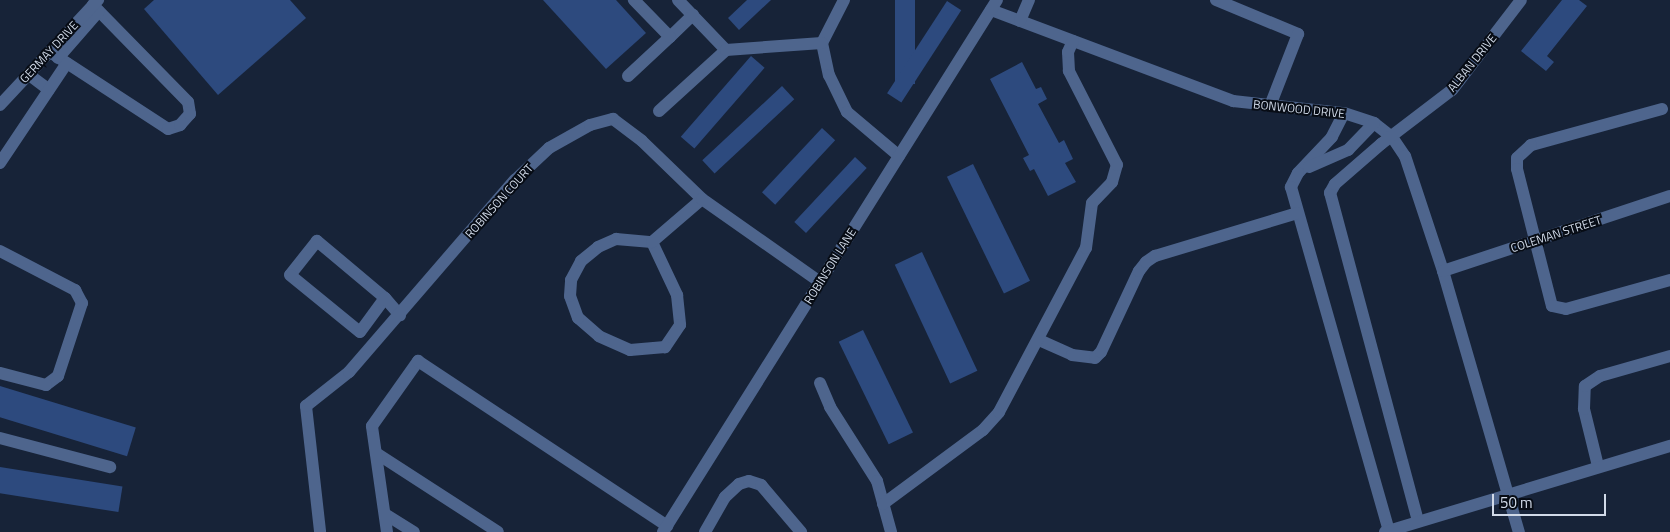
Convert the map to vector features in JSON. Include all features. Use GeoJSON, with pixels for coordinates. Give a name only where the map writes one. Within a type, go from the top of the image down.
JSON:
{"type":"FeatureCollection","features":[{"type":"Feature","properties":{"kind":"street"},"geometry":{"type":"LineString","coordinates":[[634,0],[670,37]]}},
{"type":"Feature","properties":{"kind":"street"},"geometry":{"type":"LineString","coordinates":[[678,0],[726,50]]}},
{"type":"Feature","properties":{"kind":"street"},"geometry":{"type":"LineString","coordinates":[[844,0],[822,43],[828,75],[846,112],[899,156]]}},
{"type":"Feature","properties":{"kind":"street"},"geometry":{"type":"LineString","coordinates":[[1020,21],[1029,0]]}},
{"type":"Feature","properties":{"kind":"street"},"geometry":{"type":"LineString","coordinates":[[1216,0],[1298,34],[1270,106]]}},
{"type":"Feature","properties":{"kind":"street","name":"ALBAN DRIVE"},"geometry":{"type":"LineString","coordinates":[[1418,521],[1329,201],[1335,184],[1392,136],[1452,90],[1521,0]]}},
{"type":"Feature","properties":{"kind":"street"},"geometry":{"type":"LineString","coordinates":[[0,163],[49,90],[58,57],[168,129],[180,125],[190,114],[188,102],[97,5]]}},
{"type":"Feature","properties":{"kind":"street","name":"GERMAY DRIVE"},"geometry":{"type":"LineString","coordinates":[[0,105],[28,74],[58,57],[97,5]]}},
{"type":"Feature","properties":{"kind":"street","name":"BONWOOD DRIVE"},"geometry":{"type":"LineString","coordinates":[[994,5],[1020,21],[1233,101],[1344,113],[1374,123],[1392,136],[1404,156],[1443,271],[1519,532]]}},
{"type":"Feature","properties":{"kind":"street","name":"ROBINSON LANE"},"geometry":{"type":"LineString","coordinates":[[665,529],[994,5]]}},
{"type":"Feature","properties":{"kind":"street"},"geometry":{"type":"LineString","coordinates":[[628,76],[693,15]]}},
{"type":"Feature","properties":{"kind":"street"},"geometry":{"type":"LineString","coordinates":[[883,504],[983,430],[999,412],[1039,340],[1086,248],[1092,203],[1116,174],[1117,165],[1069,71],[1068,52],[1073,41]]}},
{"type":"Feature","properties":{"kind":"street"},"geometry":{"type":"LineString","coordinates":[[659,112],[726,50],[822,43]]}},
{"type":"Feature","properties":{"kind":"street"},"geometry":{"type":"LineString","coordinates":[[28,74],[49,90]]}},
{"type":"Feature","properties":{"kind":"street"},"geometry":{"type":"LineString","coordinates":[[1662,109],[1532,145],[1521,151],[1517,158],[1517,169],[1548,298],[1552,306],[1560,309],[1670,280]]}},
{"type":"Feature","properties":{"kind":"street"},"geometry":{"type":"LineString","coordinates":[[1344,113],[1332,137],[1298,173],[1291,187],[1387,531],[1507,493],[1670,446]]}},
{"type":"Feature","properties":{"kind":"street","name":"ROBINSON COURT"},"geometry":{"type":"LineString","coordinates":[[320,531],[306,406],[349,372],[515,180],[548,148],[590,125],[613,120],[642,141],[702,199],[820,282]]}},
{"type":"Feature","properties":{"kind":"street"},"geometry":{"type":"LineString","coordinates":[[1298,173],[1321,159],[1348,150],[1374,123]]}},
{"type":"Feature","properties":{"kind":"street","name":"COLEMAN STREET"},"geometry":{"type":"LineString","coordinates":[[1443,271],[1670,196]]}},
{"type":"Feature","properties":{"kind":"street"},"geometry":{"type":"LineString","coordinates":[[652,242],[677,295],[680,325],[665,347],[630,350],[599,336],[578,318],[570,296],[571,280],[581,261],[598,247],[616,239],[652,242],[702,199]]}},
{"type":"Feature","properties":{"kind":"street"},"geometry":{"type":"LineString","coordinates":[[1039,340],[1072,355],[1095,358],[1100,352],[1139,271],[1146,262],[1155,256],[1297,214]]}},
{"type":"Feature","properties":{"kind":"street"},"geometry":{"type":"LineString","coordinates":[[386,298],[360,332],[290,275],[318,240],[386,298],[400,315]]}},
{"type":"Feature","properties":{"kind":"street"},"geometry":{"type":"LineString","coordinates":[[0,251],[75,290],[82,303],[58,376],[46,385],[0,373]]}},
{"type":"Feature","properties":{"kind":"street"},"geometry":{"type":"LineString","coordinates":[[1598,466],[1584,409],[1585,386],[1600,376],[1670,356]]}},
{"type":"Feature","properties":{"kind":"street"},"geometry":{"type":"LineString","coordinates":[[387,532],[372,426],[418,361],[665,529]]}},
{"type":"Feature","properties":{"kind":"street"},"geometry":{"type":"LineString","coordinates":[[820,383],[830,407],[877,480],[891,532]]}},
{"type":"Feature","properties":{"kind":"street"},"geometry":{"type":"LineString","coordinates":[[0,438],[110,467]]}},
{"type":"Feature","properties":{"kind":"street"},"geometry":{"type":"LineString","coordinates":[[376,453],[498,532]]}},
{"type":"Feature","properties":{"kind":"street"},"geometry":{"type":"LineString","coordinates":[[704,532],[725,497],[739,484],[749,481],[761,486],[801,532]]}},
{"type":"Feature","properties":{"kind":"street"},"geometry":{"type":"LineString","coordinates":[[385,514],[414,532]]}},
{"type":"Feature","properties":{"kind":"building"},"geometry":{"type":"Polygon","coordinates":[[[154,0],[290,0],[306,18],[218,95],[144,9],[154,0]]]}},
{"type":"Feature","properties":{"kind":"building"},"geometry":{"type":"Polygon","coordinates":[[[543,0],[616,0],[646,33],[606,69],[543,0]]]}},
{"type":"Feature","properties":{"kind":"building"},"geometry":{"type":"Polygon","coordinates":[[[747,0],[771,0],[739,30],[728,18],[747,0]]]}},
{"type":"Feature","properties":{"kind":"building"},"geometry":{"type":"Polygon","coordinates":[[[895,0],[915,0],[915,84],[895,84],[895,0]]]}},
{"type":"Feature","properties":{"kind":"building"},"geometry":{"type":"Polygon","coordinates":[[[1562,0],[1579,0],[1587,6],[1547,56],[1554,62],[1546,71],[1521,51],[1562,0]]]}},
{"type":"Feature","properties":{"kind":"building"},"geometry":{"type":"Polygon","coordinates":[[[947,1],[961,10],[901,103],[887,93],[947,1]]]}},
{"type":"Feature","properties":{"kind":"building"},"geometry":{"type":"Polygon","coordinates":[[[751,56],[765,68],[694,149],[681,137],[751,56]]]}},
{"type":"Feature","properties":{"kind":"building"},"geometry":{"type":"Polygon","coordinates":[[[1022,62],[1036,89],[1041,87],[1047,99],[1038,104],[1059,143],[1064,140],[1073,159],[1065,163],[1076,182],[1048,196],[1034,169],[1030,171],[1023,158],[1029,155],[990,79],[1022,62]]]}},
{"type":"Feature","properties":{"kind":"building"},"geometry":{"type":"Polygon","coordinates":[[[782,86],[794,99],[715,174],[702,160],[782,86]]]}},
{"type":"Feature","properties":{"kind":"building"},"geometry":{"type":"Polygon","coordinates":[[[822,128],[835,140],[775,205],[762,192],[822,128]]]}},
{"type":"Feature","properties":{"kind":"building"},"geometry":{"type":"Polygon","coordinates":[[[855,157],[867,168],[806,233],[794,222],[855,157]]]}},
{"type":"Feature","properties":{"kind":"building"},"geometry":{"type":"Polygon","coordinates":[[[973,164],[1030,281],[1004,294],[947,177],[973,164]]]}},
{"type":"Feature","properties":{"kind":"building"},"geometry":{"type":"Polygon","coordinates":[[[922,252],[977,371],[950,383],[895,265],[922,252]]]}},
{"type":"Feature","properties":{"kind":"building"},"geometry":{"type":"Polygon","coordinates":[[[863,330],[913,432],[889,444],[839,342],[863,330]]]}},
{"type":"Feature","properties":{"kind":"building"},"geometry":{"type":"Polygon","coordinates":[[[0,386],[136,428],[127,456],[0,417],[0,386]]]}},
{"type":"Feature","properties":{"kind":"building"},"geometry":{"type":"Polygon","coordinates":[[[0,467],[122,486],[118,512],[0,493],[0,467]]]}}]}
